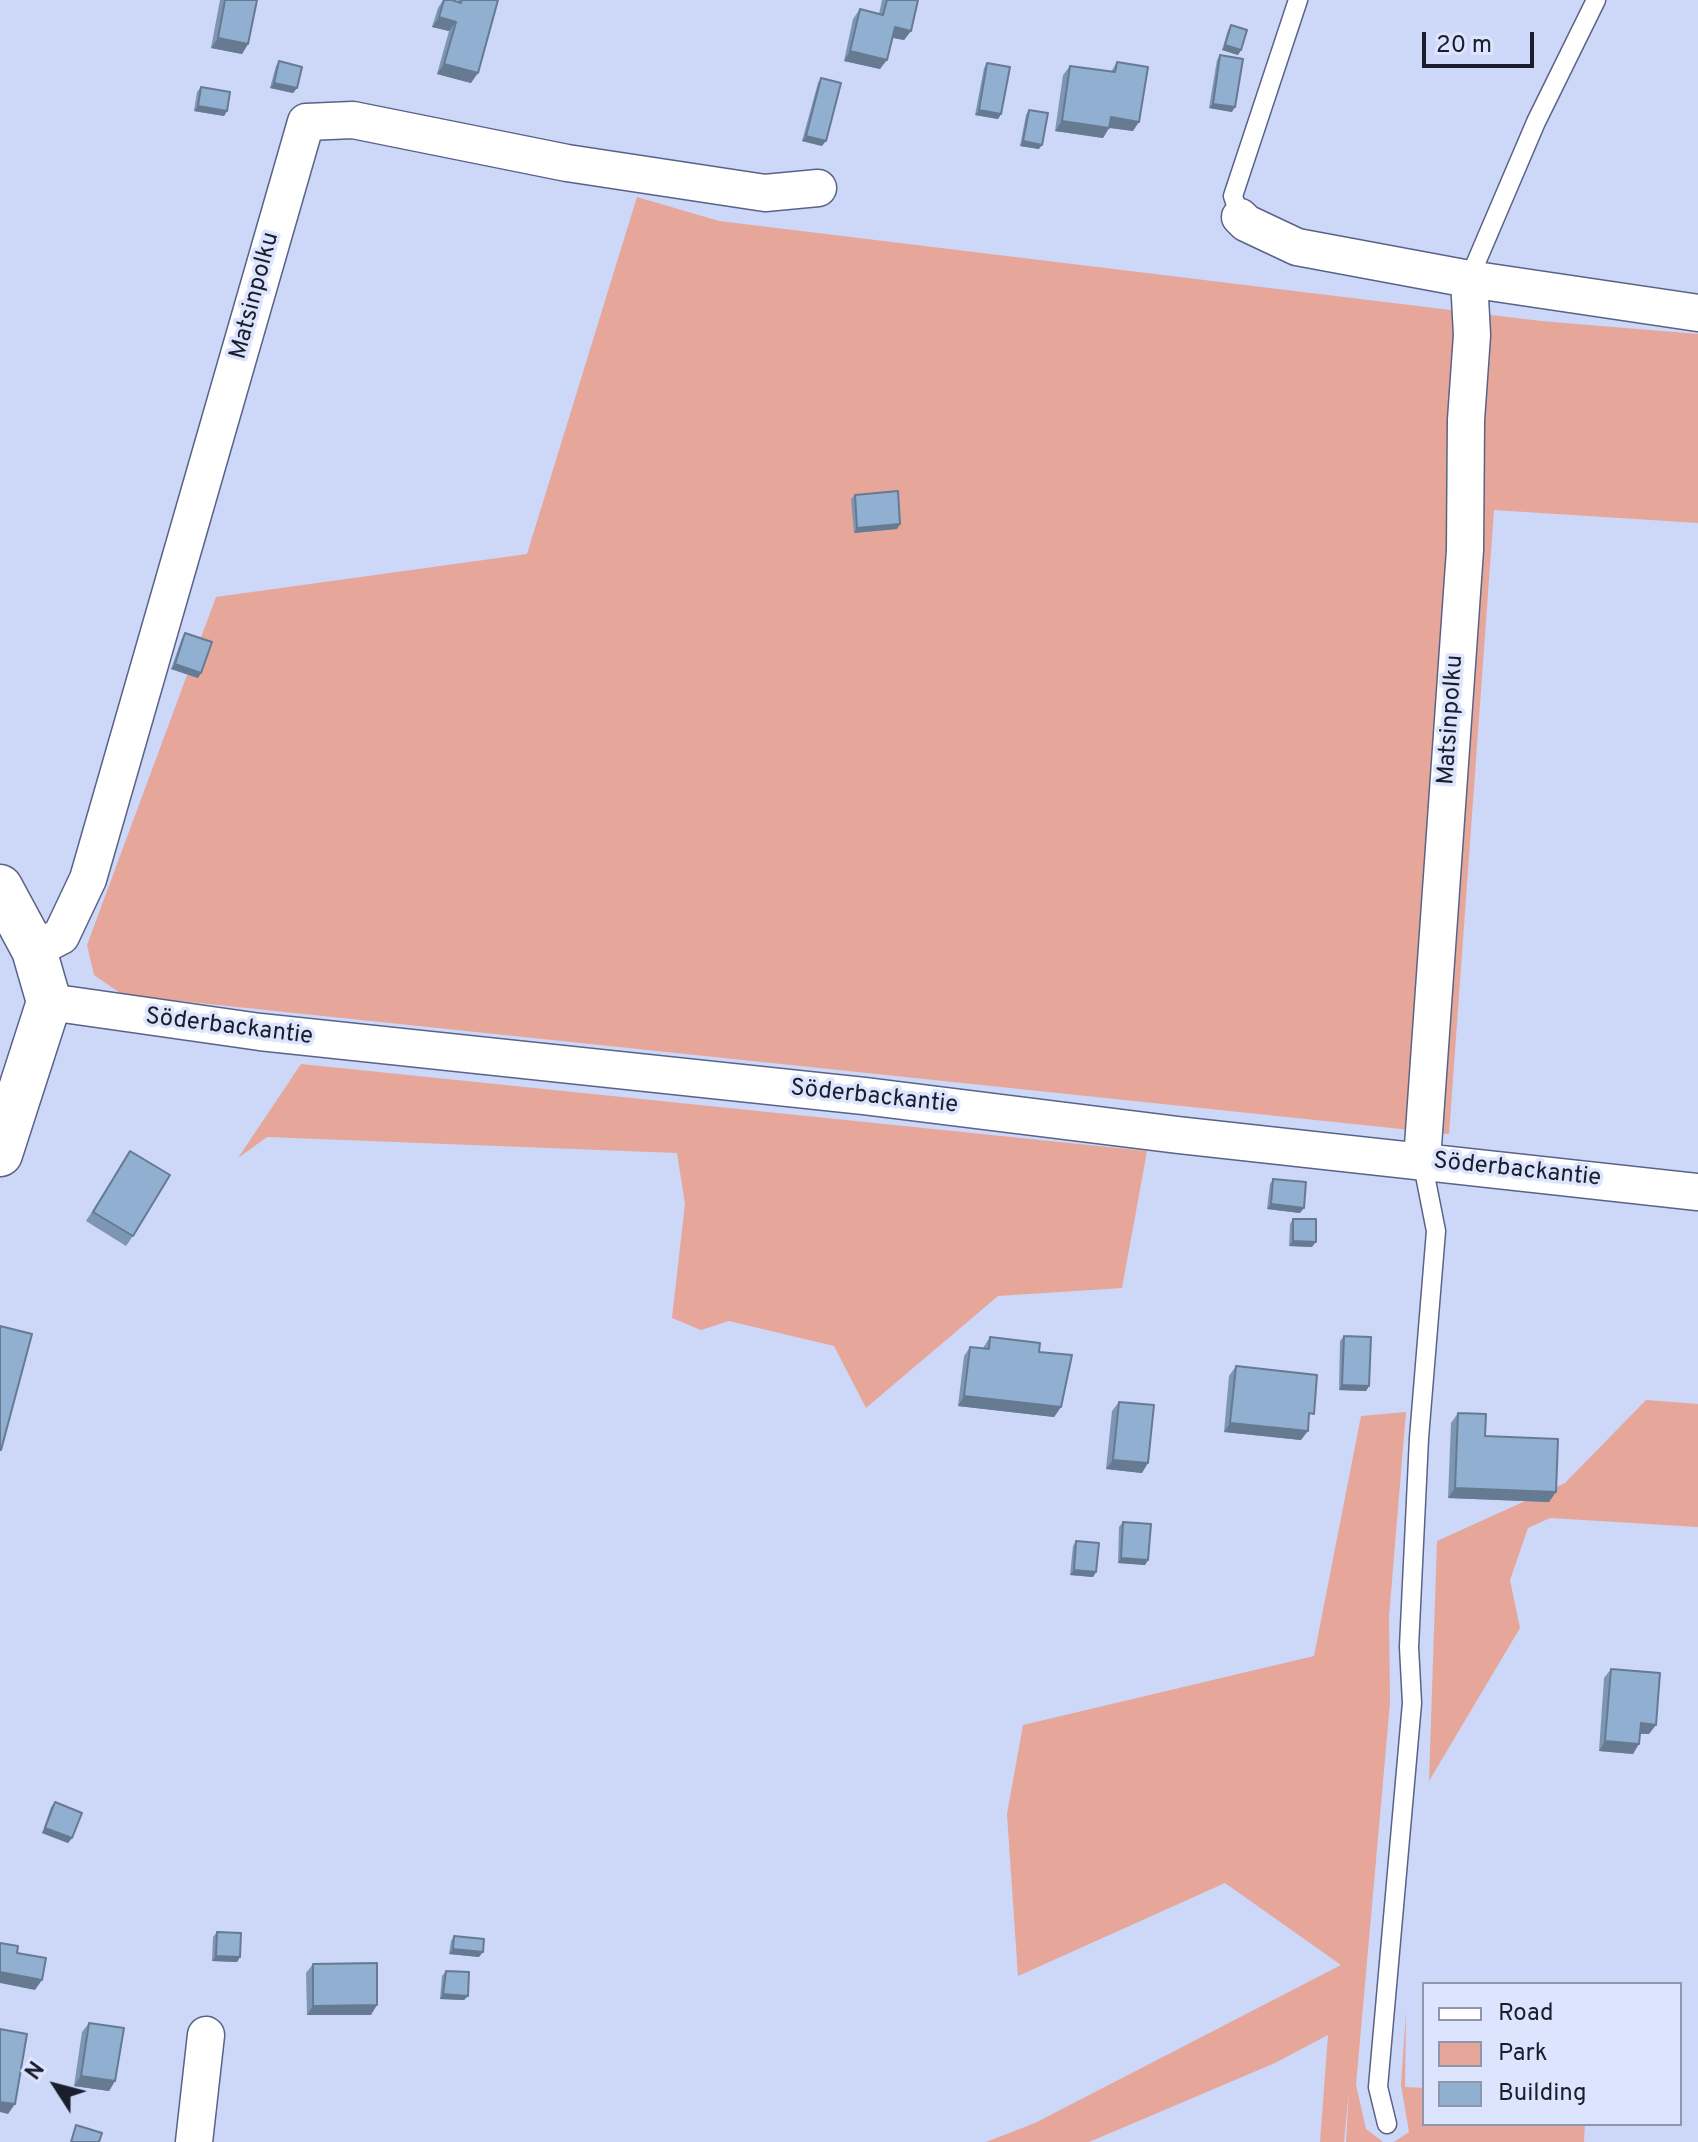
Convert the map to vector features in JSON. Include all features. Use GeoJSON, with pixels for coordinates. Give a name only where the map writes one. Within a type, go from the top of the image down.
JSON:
{"type":"FeatureCollection","features":[{"type":"Feature","properties":{"kind":"street","name":"Matsinpolku"},"geometry":{"type":"LineString","coordinates":[[34,950],[61,936],[88,879],[306,122],[353,120],[567,163],[765,193],[818,188]]}},
{"type":"Feature","properties":{"kind":"street"},"geometry":{"type":"LineString","coordinates":[[1240,217],[1246,223],[1297,247],[1469,279],[1698,313]]}},
{"type":"Feature","properties":{"kind":"street","name":"Matsinpolku"},"geometry":{"type":"LineString","coordinates":[[1422,1160],[1465,550],[1466,420],[1472,335],[1469,279]]}},
{"type":"Feature","properties":{"kind":"street"},"geometry":{"type":"LineString","coordinates":[[0,887],[34,950],[49,1002],[0,1154]]}},
{"type":"Feature","properties":{"kind":"street","name":"Söderbackantie"},"geometry":{"type":"LineString","coordinates":[[49,1002],[260,1032],[864,1096],[1178,1135],[1698,1192]]}},
{"type":"Feature","properties":{"kind":"street"},"geometry":{"type":"LineString","coordinates":[[194,2142],[206,2035]]}},
{"type":"Feature","properties":{"kind":"lane"},"geometry":{"type":"LineString","coordinates":[[1240,217],[1233,196],[1298,0]]}},
{"type":"Feature","properties":{"kind":"lane"},"geometry":{"type":"LineString","coordinates":[[1469,279],[1529,137],[1596,0]]}},
{"type":"Feature","properties":{"kind":"lane"},"geometry":{"type":"LineString","coordinates":[[1387,2124],[1378,2087],[1412,1703],[1409,1647],[1419,1438],[1436,1231],[1422,1160]]}},
{"type":"Feature","properties":{"kind":"green space"},"geometry":{"type":"Polygon","coordinates":[[[637,197],[719,221],[1541,321],[1698,334],[1698,523],[1494,510],[1449,1134],[123,995],[94,975],[87,945],[216,597],[527,554],[637,197]]]}},
{"type":"Feature","properties":{"kind":"green space"},"geometry":{"type":"Polygon","coordinates":[[[301,1064],[1147,1151],[1122,1288],[998,1296],[866,1408],[834,1346],[729,1321],[701,1330],[672,1318],[685,1204],[677,1153],[267,1137],[238,1158],[301,1064]]]}},
{"type":"Feature","properties":{"kind":"green space"},"geometry":{"type":"Polygon","coordinates":[[[1646,1400],[1698,1404],[1698,1527],[1550,1518],[1528,1528],[1510,1580],[1520,1628],[1429,1781],[1437,1541],[1565,1483],[1646,1400]]]}},
{"type":"Feature","properties":{"kind":"green space"},"geometry":{"type":"Polygon","coordinates":[[[1406,1412],[1389,1617],[1390,1703],[1356,2085],[1366,2129],[1383,2142],[1346,2142],[1349,2091],[1344,2142],[1320,2142],[1328,2035],[1275,2063],[1089,2142],[986,2142],[1035,2123],[1341,1965],[1225,1883],[1018,1976],[1007,1814],[1023,1725],[1314,1656],[1361,1416],[1406,1412]]]}},
{"type":"Feature","properties":{"kind":"green space"},"geometry":{"type":"Polygon","coordinates":[[[1406,2012],[1405,2087],[1422,2088],[1422,2126],[1585,2126],[1584,2142],[1394,2142],[1409,2132],[1401,2085],[1406,2012]]]}},
{"type":"Feature","properties":{"kind":"building"},"geometry":{"type":"Polygon","coordinates":[[[225,0],[257,0],[248,44],[218,38],[225,0]]]}},
{"type":"Feature","properties":{"kind":"building"},"geometry":{"type":"Polygon","coordinates":[[[444,0],[461,3],[462,0],[498,0],[478,73],[444,64],[456,22],[439,17],[444,0]]]}},
{"type":"Feature","properties":{"kind":"building"},"geometry":{"type":"Polygon","coordinates":[[[887,0],[918,0],[911,31],[895,27],[887,60],[850,51],[860,9],[883,15],[887,0]]]}},
{"type":"Feature","properties":{"kind":"building"},"geometry":{"type":"Polygon","coordinates":[[[1231,25],[1247,30],[1241,50],[1225,45],[1231,25]]]}},
{"type":"Feature","properties":{"kind":"building"},"geometry":{"type":"Polygon","coordinates":[[[1220,55],[1243,59],[1235,107],[1213,104],[1220,55]]]}},
{"type":"Feature","properties":{"kind":"building"},"geometry":{"type":"Polygon","coordinates":[[[279,61],[302,67],[297,88],[274,83],[279,61]]]}},
{"type":"Feature","properties":{"kind":"building"},"geometry":{"type":"Polygon","coordinates":[[[1117,62],[1148,67],[1139,122],[1111,117],[1109,128],[1062,121],[1070,66],[1115,72],[1117,62]]]}},
{"type":"Feature","properties":{"kind":"building"},"geometry":{"type":"Polygon","coordinates":[[[987,63],[1010,67],[1001,114],[979,110],[987,63]]]}},
{"type":"Feature","properties":{"kind":"building"},"geometry":{"type":"Polygon","coordinates":[[[821,78],[841,83],[826,141],[806,136],[821,78]]]}},
{"type":"Feature","properties":{"kind":"building"},"geometry":{"type":"Polygon","coordinates":[[[201,87],[230,92],[227,111],[198,106],[201,87]]]}},
{"type":"Feature","properties":{"kind":"building"},"geometry":{"type":"Polygon","coordinates":[[[1029,110],[1048,113],[1042,145],[1023,141],[1029,110]]]}},
{"type":"Feature","properties":{"kind":"building"},"geometry":{"type":"Polygon","coordinates":[[[898,491],[900,524],[857,528],[855,495],[898,491]]]}},
{"type":"Feature","properties":{"kind":"building"},"geometry":{"type":"Polygon","coordinates":[[[185,633],[212,642],[201,673],[175,664],[185,633]]]}},
{"type":"Feature","properties":{"kind":"building"},"geometry":{"type":"Polygon","coordinates":[[[130,1151],[170,1175],[133,1236],[93,1212],[130,1151]]]}},
{"type":"Feature","properties":{"kind":"building"},"geometry":{"type":"Polygon","coordinates":[[[1273,1179],[1306,1182],[1304,1208],[1271,1204],[1273,1179]]]}},
{"type":"Feature","properties":{"kind":"building"},"geometry":{"type":"Polygon","coordinates":[[[1293,1219],[1316,1219],[1316,1242],[1293,1241],[1293,1219]]]}},
{"type":"Feature","properties":{"kind":"building"},"geometry":{"type":"Polygon","coordinates":[[[0,1326],[32,1334],[1,1450],[0,1450],[0,1326]]]}},
{"type":"Feature","properties":{"kind":"building"},"geometry":{"type":"Polygon","coordinates":[[[1344,1336],[1371,1337],[1369,1386],[1342,1385],[1344,1336]]]}},
{"type":"Feature","properties":{"kind":"building"},"geometry":{"type":"Polygon","coordinates":[[[990,1337],[1040,1343],[1039,1352],[1072,1355],[1061,1407],[964,1396],[970,1347],[989,1349],[990,1337]]]}},
{"type":"Feature","properties":{"kind":"building"},"geometry":{"type":"Polygon","coordinates":[[[1236,1366],[1317,1375],[1314,1414],[1309,1413],[1308,1431],[1230,1423],[1236,1366]]]}},
{"type":"Feature","properties":{"kind":"building"},"geometry":{"type":"Polygon","coordinates":[[[1119,1402],[1154,1405],[1148,1463],[1113,1460],[1119,1402]]]}},
{"type":"Feature","properties":{"kind":"building"},"geometry":{"type":"Polygon","coordinates":[[[1458,1413],[1486,1414],[1485,1436],[1558,1439],[1556,1492],[1455,1488],[1458,1413]]]}},
{"type":"Feature","properties":{"kind":"building"},"geometry":{"type":"Polygon","coordinates":[[[1123,1522],[1151,1524],[1148,1560],[1121,1558],[1123,1522]]]}},
{"type":"Feature","properties":{"kind":"building"},"geometry":{"type":"Polygon","coordinates":[[[1076,1541],[1099,1543],[1096,1572],[1074,1570],[1076,1541]]]}},
{"type":"Feature","properties":{"kind":"building"},"geometry":{"type":"Polygon","coordinates":[[[1611,1669],[1660,1673],[1656,1725],[1641,1723],[1639,1744],[1605,1741],[1611,1669]]]}},
{"type":"Feature","properties":{"kind":"building"},"geometry":{"type":"Polygon","coordinates":[[[55,1802],[82,1813],[72,1838],[45,1828],[55,1802]]]}},
{"type":"Feature","properties":{"kind":"building"},"geometry":{"type":"Polygon","coordinates":[[[217,1932],[241,1933],[240,1957],[216,1956],[217,1932]]]}},
{"type":"Feature","properties":{"kind":"building"},"geometry":{"type":"Polygon","coordinates":[[[454,1936],[484,1939],[483,1952],[453,1949],[454,1936]]]}},
{"type":"Feature","properties":{"kind":"building"},"geometry":{"type":"Polygon","coordinates":[[[0,1943],[18,1946],[17,1953],[46,1958],[42,1980],[0,1972],[0,1943]]]}},
{"type":"Feature","properties":{"kind":"building"},"geometry":{"type":"Polygon","coordinates":[[[377,1963],[377,2005],[313,2006],[313,1964],[377,1963]]]}},
{"type":"Feature","properties":{"kind":"building"},"geometry":{"type":"Polygon","coordinates":[[[446,1971],[469,1972],[468,1996],[443,1994],[446,1971]]]}},
{"type":"Feature","properties":{"kind":"building"},"geometry":{"type":"Polygon","coordinates":[[[89,2023],[124,2028],[115,2081],[81,2076],[89,2023]]]}},
{"type":"Feature","properties":{"kind":"building"},"geometry":{"type":"Polygon","coordinates":[[[0,2029],[27,2034],[15,2104],[0,2102],[0,2029]]]}},
{"type":"Feature","properties":{"kind":"building"},"geometry":{"type":"Polygon","coordinates":[[[76,2125],[102,2133],[99,2142],[71,2142],[76,2125]]]}}]}
